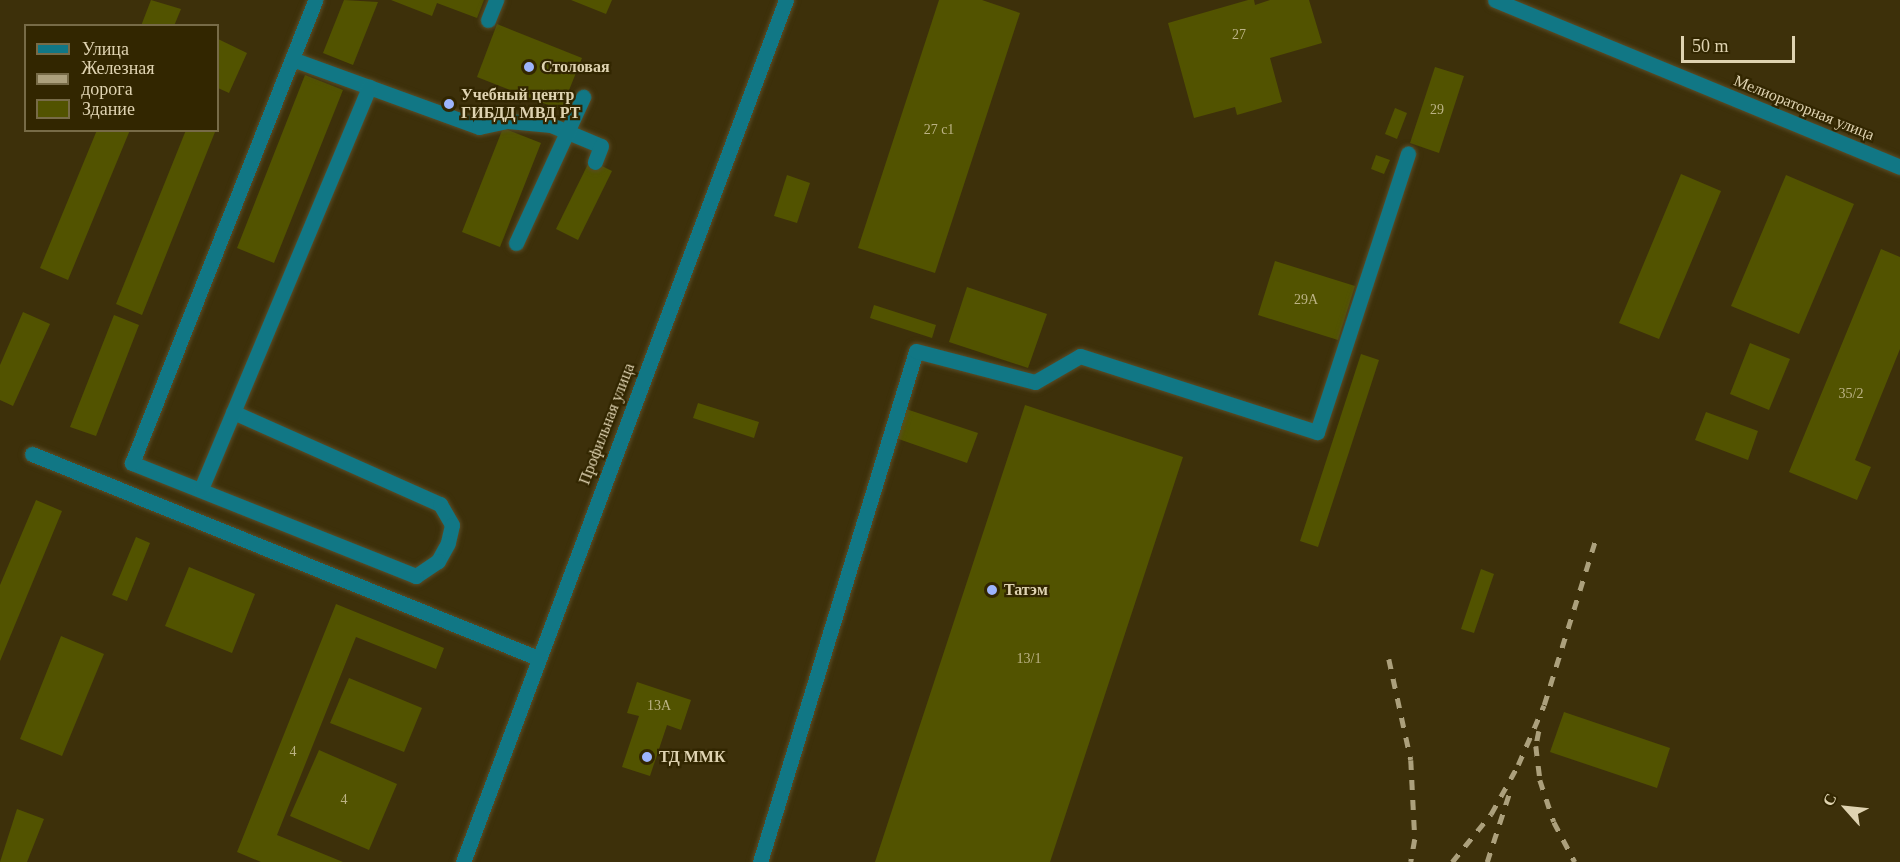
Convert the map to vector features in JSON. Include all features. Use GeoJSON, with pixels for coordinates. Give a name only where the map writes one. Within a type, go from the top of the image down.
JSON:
{"type":"FeatureCollection","features":[{"type":"Feature","properties":{"kind":"street"},"geometry":{"type":"LineString","coordinates":[[233,412],[440,504],[452,525],[448,543],[432,567],[416,576],[132,463],[315,0]]}},
{"type":"Feature","properties":{"kind":"street"},"geometry":{"type":"LineString","coordinates":[[488,20],[496,0]]}},
{"type":"Feature","properties":{"kind":"street","name":"Профильная улица"},"geometry":{"type":"LineString","coordinates":[[463,862],[786,0]]}},
{"type":"Feature","properties":{"kind":"street","name":"Мелиораторная улица"},"geometry":{"type":"LineString","coordinates":[[1495,0],[1900,167]]}},
{"type":"Feature","properties":{"kind":"street"},"geometry":{"type":"LineString","coordinates":[[292,59],[479,127],[523,121],[540,122],[601,146],[595,162]]}},
{"type":"Feature","properties":{"kind":"street"},"geometry":{"type":"LineString","coordinates":[[201,489],[369,87]]}},
{"type":"Feature","properties":{"kind":"street"},"geometry":{"type":"LineString","coordinates":[[516,243],[583,97]]}},
{"type":"Feature","properties":{"kind":"street"},"geometry":{"type":"LineString","coordinates":[[760,862],[916,351],[1035,382],[1080,356],[1317,432],[1408,153]]}},
{"type":"Feature","properties":{"kind":"street"},"geometry":{"type":"LineString","coordinates":[[32,454],[538,658]]}},
{"type":"Feature","properties":{"kind":"building"},"geometry":{"type":"Polygon","coordinates":[[[151,0],[181,9],[175,24],[142,24],[151,0]]]}},
{"type":"Feature","properties":{"kind":"building"},"geometry":{"type":"Polygon","coordinates":[[[344,0],[378,2],[353,65],[323,53],[344,0]]]}},
{"type":"Feature","properties":{"kind":"building"},"geometry":{"type":"Polygon","coordinates":[[[391,0],[484,0],[477,18],[437,3],[432,16],[391,0]]]}},
{"type":"Feature","properties":{"kind":"building"},"geometry":{"type":"Polygon","coordinates":[[[571,0],[612,0],[606,14],[571,0]]]}},
{"type":"Feature","properties":{"kind":"building"},"geometry":{"type":"Polygon","coordinates":[[[939,0],[982,0],[1020,13],[935,273],[858,248],[939,0]]]}},
{"type":"Feature","properties":{"kind":"building"},"geometry":{"type":"Polygon","coordinates":[[[1254,0],[1255,5],[1270,0],[1309,0],[1322,43],[1270,58],[1282,102],[1237,115],[1235,107],[1194,118],[1168,23],[1254,0]]]}},
{"type":"Feature","properties":{"kind":"building","name":"Столовая"},"geometry":{"type":"Polygon","coordinates":[[[497,24],[582,58],[561,110],[477,77],[497,24]]]}},
{"type":"Feature","properties":{"kind":"building"},"geometry":{"type":"Polygon","coordinates":[[[219,39],[247,53],[229,93],[219,88],[219,39]]]}},
{"type":"Feature","properties":{"kind":"building"},"geometry":{"type":"Polygon","coordinates":[[[1435,67],[1464,76],[1439,153],[1410,143],[1435,67]]]}},
{"type":"Feature","properties":{"kind":"building"},"geometry":{"type":"Polygon","coordinates":[[[305,75],[343,90],[274,263],[237,248],[305,75]]]}},
{"type":"Feature","properties":{"kind":"building"},"geometry":{"type":"Polygon","coordinates":[[[1395,108],[1407,113],[1397,139],[1385,134],[1395,108]]]}},
{"type":"Feature","properties":{"kind":"building"},"geometry":{"type":"Polygon","coordinates":[[[503,128],[541,143],[500,247],[462,232],[503,128]]]}},
{"type":"Feature","properties":{"kind":"building"},"geometry":{"type":"Polygon","coordinates":[[[96,132],[129,132],[68,280],[40,268],[96,132]]]}},
{"type":"Feature","properties":{"kind":"building"},"geometry":{"type":"Polygon","coordinates":[[[185,132],[215,132],[142,315],[116,304],[185,132]]]}},
{"type":"Feature","properties":{"kind":"building"},"geometry":{"type":"Polygon","coordinates":[[[1376,155],[1390,160],[1384,174],[1371,169],[1376,155]]]}},
{"type":"Feature","properties":{"kind":"building"},"geometry":{"type":"Polygon","coordinates":[[[590,160],[612,171],[578,240],[556,229],[590,160]]]}},
{"type":"Feature","properties":{"kind":"building"},"geometry":{"type":"Polygon","coordinates":[[[1681,174],[1721,191],[1659,339],[1619,323],[1681,174]]]}},
{"type":"Feature","properties":{"kind":"building"},"geometry":{"type":"Polygon","coordinates":[[[787,175],[810,183],[797,223],[774,216],[787,175]]]}},
{"type":"Feature","properties":{"kind":"building"},"geometry":{"type":"Polygon","coordinates":[[[1786,175],[1854,204],[1799,334],[1731,306],[1786,175]]]}},
{"type":"Feature","properties":{"kind":"building"},"geometry":{"type":"Polygon","coordinates":[[[1881,249],[1900,257],[1900,349],[1855,460],[1871,467],[1857,500],[1789,472],[1881,249]]]}},
{"type":"Feature","properties":{"kind":"building"},"geometry":{"type":"Polygon","coordinates":[[[1275,261],[1355,286],[1338,340],[1258,315],[1275,261]]]}},
{"type":"Feature","properties":{"kind":"building"},"geometry":{"type":"Polygon","coordinates":[[[967,287],[1047,314],[1028,368],[949,342],[967,287]]]}},
{"type":"Feature","properties":{"kind":"building"},"geometry":{"type":"Polygon","coordinates":[[[874,305],[936,325],[932,338],[870,318],[874,305]]]}},
{"type":"Feature","properties":{"kind":"building"},"geometry":{"type":"Polygon","coordinates":[[[23,312],[50,324],[13,406],[0,400],[0,365],[23,312]]]}},
{"type":"Feature","properties":{"kind":"building"},"geometry":{"type":"Polygon","coordinates":[[[114,315],[139,325],[96,436],[70,427],[114,315]]]}},
{"type":"Feature","properties":{"kind":"building"},"geometry":{"type":"Polygon","coordinates":[[[1750,343],[1790,359],[1769,410],[1730,394],[1750,343]]]}},
{"type":"Feature","properties":{"kind":"building"},"geometry":{"type":"Polygon","coordinates":[[[1361,354],[1379,360],[1318,547],[1300,541],[1361,354]]]}},
{"type":"Feature","properties":{"kind":"building"},"geometry":{"type":"Polygon","coordinates":[[[698,403],[759,422],[754,438],[693,418],[698,403]]]}},
{"type":"Feature","properties":{"kind":"building"},"geometry":{"type":"Polygon","coordinates":[[[1025,405],[1183,457],[1050,862],[875,862],[1025,405]]]}},
{"type":"Feature","properties":{"kind":"building"},"geometry":{"type":"Polygon","coordinates":[[[900,407],[978,433],[967,463],[890,436],[900,407]]]}},
{"type":"Feature","properties":{"kind":"building"},"geometry":{"type":"Polygon","coordinates":[[[1706,412],[1758,431],[1748,460],[1695,440],[1706,412]]]}},
{"type":"Feature","properties":{"kind":"building"},"geometry":{"type":"Polygon","coordinates":[[[36,500],[62,511],[0,661],[0,585],[36,500]]]}},
{"type":"Feature","properties":{"kind":"building"},"geometry":{"type":"Polygon","coordinates":[[[136,537],[150,543],[127,601],[112,595],[136,537]]]}},
{"type":"Feature","properties":{"kind":"building"},"geometry":{"type":"Polygon","coordinates":[[[189,567],[255,594],[232,653],[165,626],[189,567]]]}},
{"type":"Feature","properties":{"kind":"building"},"geometry":{"type":"Polygon","coordinates":[[[1481,569],[1494,574],[1474,633],[1461,629],[1481,569]]]}},
{"type":"Feature","properties":{"kind":"building"},"geometry":{"type":"Polygon","coordinates":[[[336,604],[444,648],[436,669],[356,637],[277,835],[343,862],[261,862],[237,852],[336,604]]]}},
{"type":"Feature","properties":{"kind":"building"},"geometry":{"type":"Polygon","coordinates":[[[61,636],[104,654],[62,756],[20,739],[61,636]]]}},
{"type":"Feature","properties":{"kind":"building"},"geometry":{"type":"Polygon","coordinates":[[[349,678],[422,708],[404,752],[330,723],[349,678]]]}},
{"type":"Feature","properties":{"kind":"building"},"geometry":{"type":"Polygon","coordinates":[[[637,682],[691,700],[681,730],[667,725],[650,776],[622,767],[639,716],[627,713],[637,682]]]}},
{"type":"Feature","properties":{"kind":"building"},"geometry":{"type":"Polygon","coordinates":[[[1564,712],[1670,748],[1657,788],[1550,752],[1564,712]]]}},
{"type":"Feature","properties":{"kind":"building"},"geometry":{"type":"Polygon","coordinates":[[[319,750],[397,784],[369,850],[290,816],[319,750]]]}},
{"type":"Feature","properties":{"kind":"building"},"geometry":{"type":"Polygon","coordinates":[[[17,809],[44,819],[27,862],[0,862],[17,809]]]}},
{"type":"Feature","properties":{"kind":"railway"},"geometry":{"type":"LineString","coordinates":[[1452,862],[1491,814],[1518,765],[1544,705],[1597,535]]}},
{"type":"Feature","properties":{"kind":"railway"},"geometry":{"type":"LineString","coordinates":[[1389,659],[1411,760],[1415,839],[1411,862]]}},
{"type":"Feature","properties":{"kind":"railway"},"geometry":{"type":"LineString","coordinates":[[1539,731],[1536,746],[1540,780],[1554,822],[1575,862]]}},
{"type":"Feature","properties":{"kind":"railway"},"geometry":{"type":"LineString","coordinates":[[1487,862],[1509,794]]}},
{"type":"Feature","properties":{"kind":"place","name":"Столовая"},"geometry":{"type":"Point","coordinates":[529,67]}},
{"type":"Feature","properties":{"kind":"place","name":"Учебный центр ГИБДД МВД РТ"},"geometry":{"type":"Point","coordinates":[449,104]}},
{"type":"Feature","properties":{"kind":"place","name":"Татэм"},"geometry":{"type":"Point","coordinates":[992,590]}},
{"type":"Feature","properties":{"kind":"place","name":"ТД ММК"},"geometry":{"type":"Point","coordinates":[647,757]}}]}
